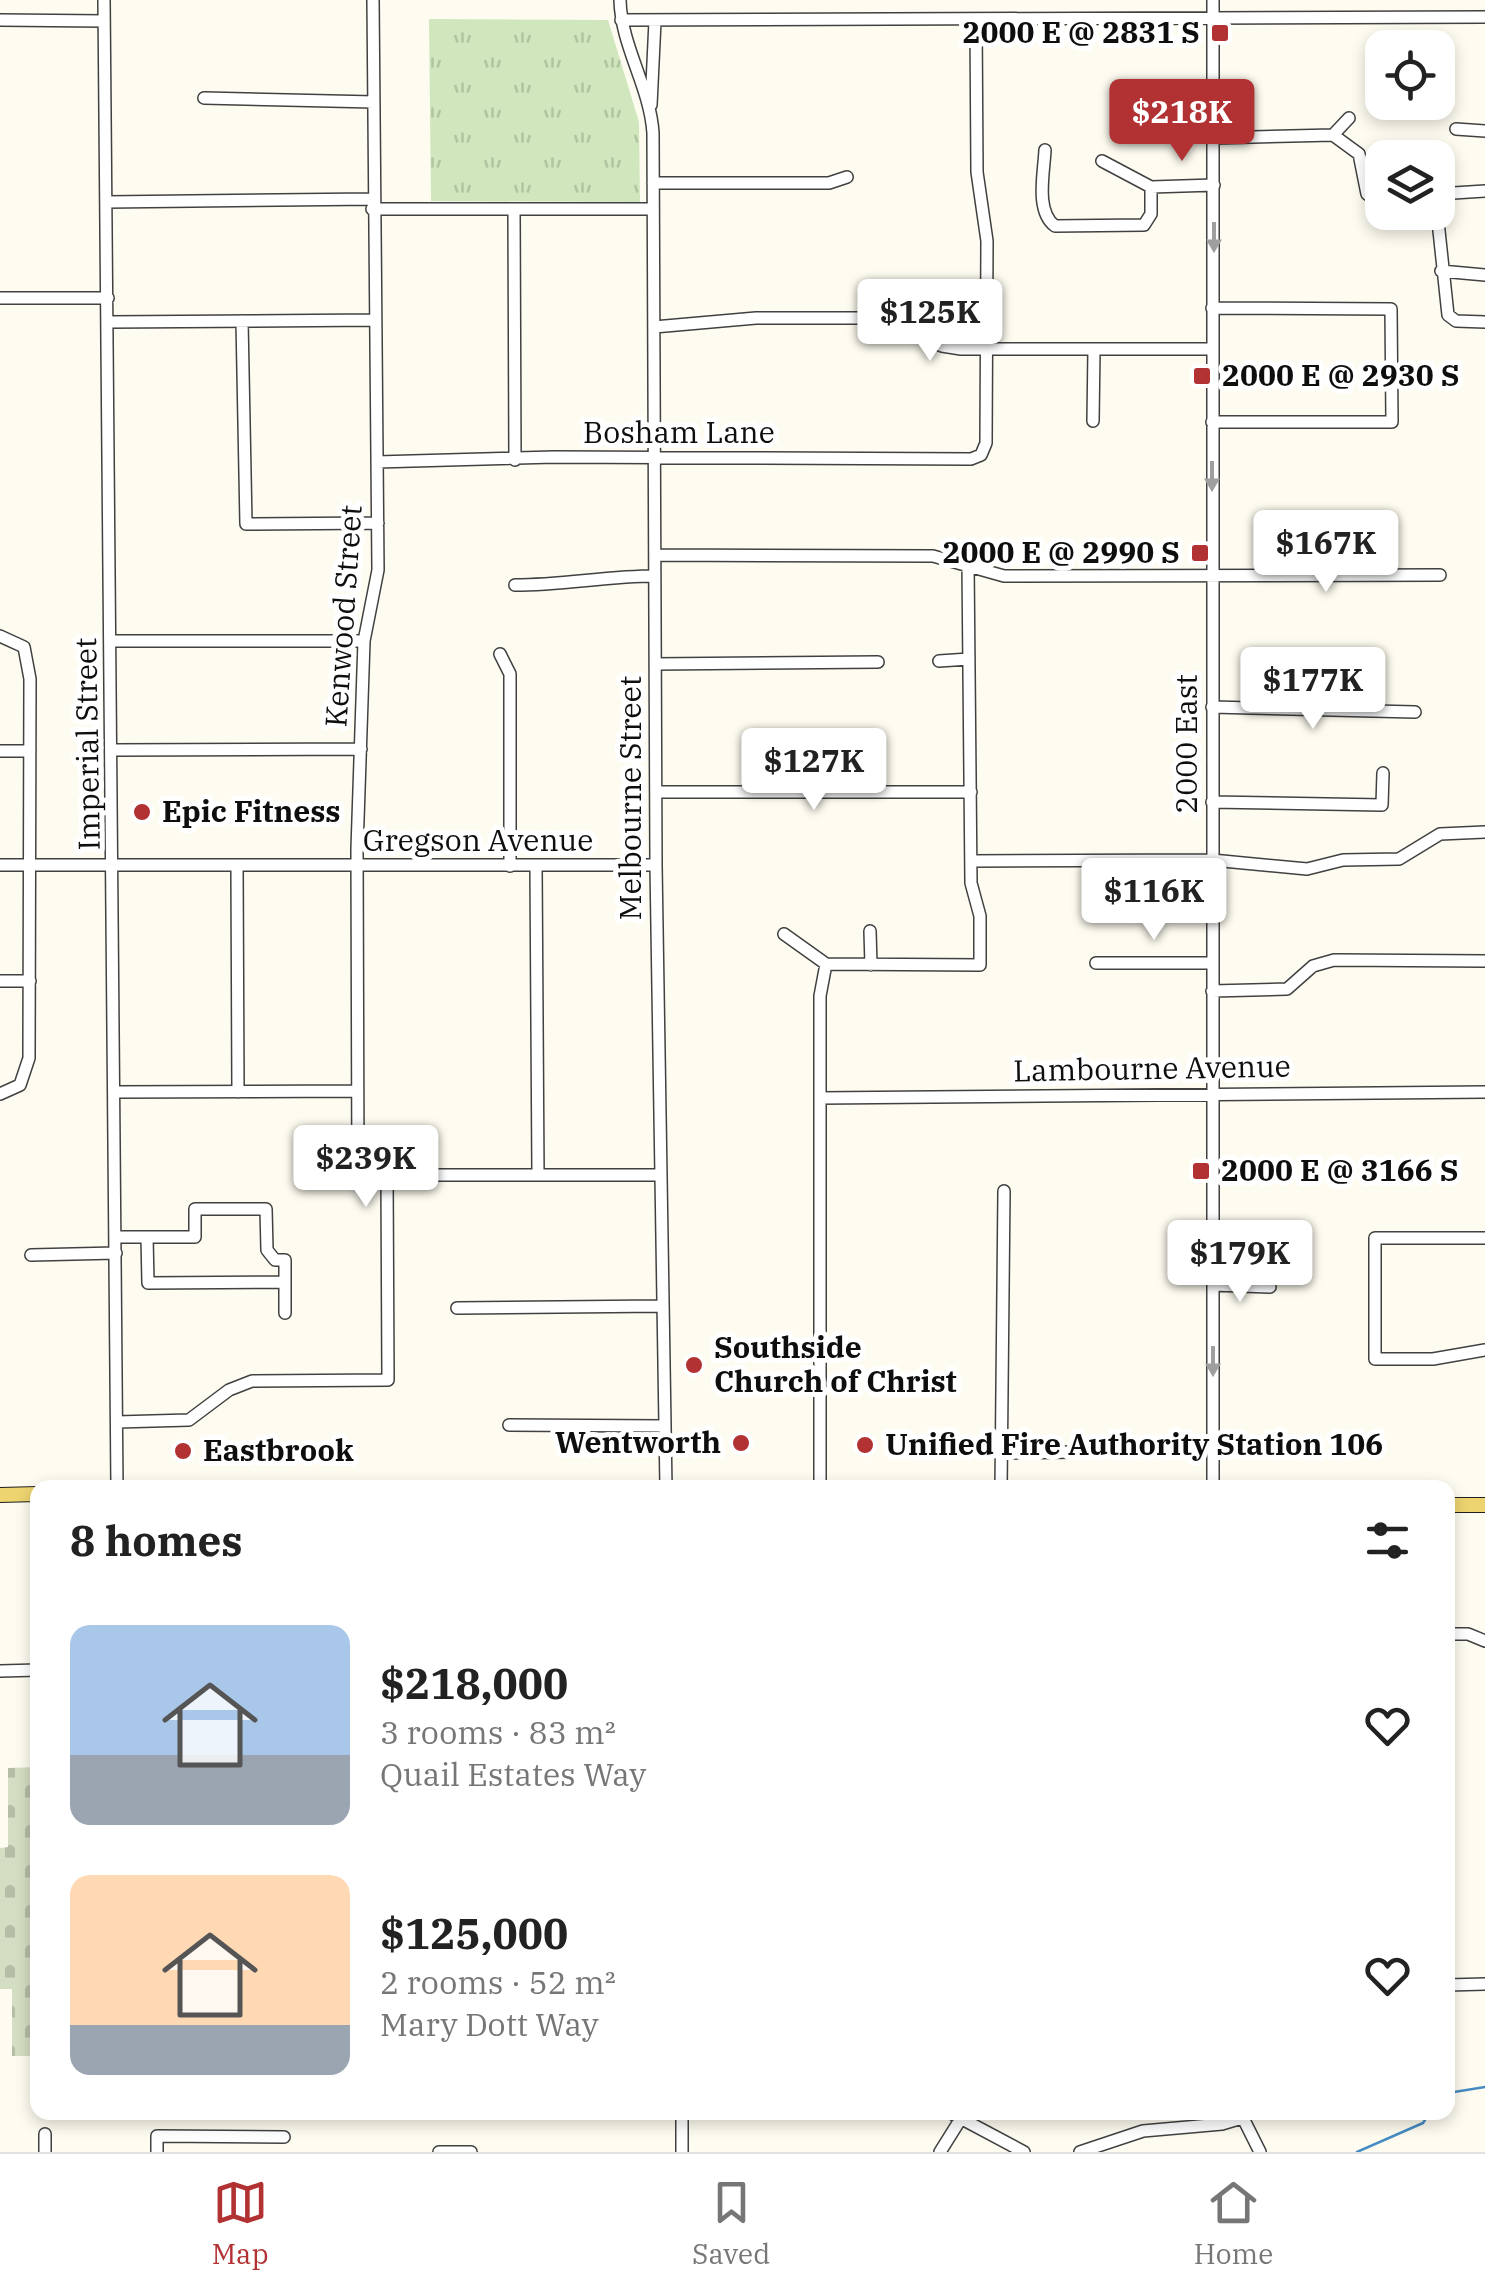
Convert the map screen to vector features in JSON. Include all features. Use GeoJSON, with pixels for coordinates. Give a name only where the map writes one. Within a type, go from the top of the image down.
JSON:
{"type":"FeatureCollection","features":[{"type":"Feature","properties":{"kind":"main road"},"geometry":{"type":"LineString","coordinates":[[0,1494],[30,1494]]}},
{"type":"Feature","properties":{"kind":"main road"},"geometry":{"type":"LineString","coordinates":[[1455,1505],[1485,1505]]}},
{"type":"Feature","properties":{"kind":"street","name":"Imperial Street"},"geometry":{"type":"LineString","coordinates":[[104,0],[114,750],[117,1480]]}},
{"type":"Feature","properties":{"kind":"street","name":"Kenwood Street"},"geometry":{"type":"LineString","coordinates":[[373,0],[378,524],[377,588],[364,641],[357,1091],[358,1175],[386,1175]]}},
{"type":"Feature","properties":{"kind":"street","name":"Melbourne Street"},"geometry":{"type":"LineString","coordinates":[[620,0],[622,20],[650,109]]}},
{"type":"Feature","properties":{"kind":"street","name":"2000 East"},"geometry":{"type":"LineString","coordinates":[[1213,0],[1213,1480]]}},
{"type":"Feature","properties":{"kind":"street"},"geometry":{"type":"LineString","coordinates":[[622,20],[1485,16]]}},
{"type":"Feature","properties":{"kind":"street"},"geometry":{"type":"LineString","coordinates":[[0,20],[104,20]]}},
{"type":"Feature","properties":{"kind":"street"},"geometry":{"type":"LineString","coordinates":[[976,20],[977,172],[986,241],[986,349]]}},
{"type":"Feature","properties":{"kind":"street","name":"Melbourne Street"},"geometry":{"type":"LineString","coordinates":[[655,21],[650,109],[654,183],[656,865],[666,1480]]}},
{"type":"Feature","properties":{"kind":"street"},"geometry":{"type":"LineString","coordinates":[[204,98],[374,102]]}},
{"type":"Feature","properties":{"kind":"street"},"geometry":{"type":"LineString","coordinates":[[1333,135],[1349,118]]}},
{"type":"Feature","properties":{"kind":"street"},"geometry":{"type":"LineString","coordinates":[[1456,129],[1485,131]]}},
{"type":"Feature","properties":{"kind":"street"},"geometry":{"type":"LineString","coordinates":[[1214,138],[1333,135],[1359,154],[1365,184]]}},
{"type":"Feature","properties":{"kind":"street"},"geometry":{"type":"LineString","coordinates":[[1045,150],[1044,204],[1048,221],[1062,226],[1144,225],[1150,214],[1151,186]]}},
{"type":"Feature","properties":{"kind":"street"},"geometry":{"type":"LineString","coordinates":[[1102,161],[1151,186],[1214,185]]}},
{"type":"Feature","properties":{"kind":"street"},"geometry":{"type":"LineString","coordinates":[[654,183],[829,183],[847,177]]}},
{"type":"Feature","properties":{"kind":"street"},"geometry":{"type":"LineString","coordinates":[[1455,193],[1485,191]]}},
{"type":"Feature","properties":{"kind":"street"},"geometry":{"type":"LineString","coordinates":[[107,202],[653,209]]}},
{"type":"Feature","properties":{"kind":"street"},"geometry":{"type":"LineString","coordinates":[[514,209],[515,460]]}},
{"type":"Feature","properties":{"kind":"street"},"geometry":{"type":"LineString","coordinates":[[1438,230],[1451,319],[1485,322]]}},
{"type":"Feature","properties":{"kind":"street"},"geometry":{"type":"LineString","coordinates":[[1441,272],[1485,275]]}},
{"type":"Feature","properties":{"kind":"street"},"geometry":{"type":"LineString","coordinates":[[0,298],[108,298]]}},
{"type":"Feature","properties":{"kind":"street"},"geometry":{"type":"LineString","coordinates":[[1212,308],[1391,309],[1392,422],[1212,422]]}},
{"type":"Feature","properties":{"kind":"street"},"geometry":{"type":"LineString","coordinates":[[654,327],[756,318],[875,318],[942,346],[1212,349]]}},
{"type":"Feature","properties":{"kind":"street"},"geometry":{"type":"LineString","coordinates":[[109,322],[374,320]]}},
{"type":"Feature","properties":{"kind":"street"},"geometry":{"type":"LineString","coordinates":[[242,321],[246,524],[378,524]]}},
{"type":"Feature","properties":{"kind":"street","name":"Bosham Lane"},"geometry":{"type":"LineString","coordinates":[[376,462],[655,457],[971,459],[982,455],[986,443],[986,349]]}},
{"type":"Feature","properties":{"kind":"street"},"geometry":{"type":"LineString","coordinates":[[1093,421],[1094,349]]}},
{"type":"Feature","properties":{"kind":"street"},"geometry":{"type":"LineString","coordinates":[[655,555],[933,556],[1004,576],[1440,574]]}},
{"type":"Feature","properties":{"kind":"street"},"geometry":{"type":"LineString","coordinates":[[784,934],[826,964],[980,965],[980,916],[971,861],[968,564]]}},
{"type":"Feature","properties":{"kind":"street"},"geometry":{"type":"LineString","coordinates":[[515,585],[568,586],[595,576],[655,576]]}},
{"type":"Feature","properties":{"kind":"street"},"geometry":{"type":"LineString","coordinates":[[0,636],[20,642],[30,670],[29,1058],[20,1084],[0,1094]]}},
{"type":"Feature","properties":{"kind":"street"},"geometry":{"type":"LineString","coordinates":[[112,641],[364,641]]}},
{"type":"Feature","properties":{"kind":"street"},"geometry":{"type":"LineString","coordinates":[[500,654],[510,674],[510,866]]}},
{"type":"Feature","properties":{"kind":"street"},"geometry":{"type":"LineString","coordinates":[[938,661],[970,659]]}},
{"type":"Feature","properties":{"kind":"street"},"geometry":{"type":"LineString","coordinates":[[656,664],[878,662]]}},
{"type":"Feature","properties":{"kind":"street"},"geometry":{"type":"LineString","coordinates":[[1212,708],[1415,712]]}},
{"type":"Feature","properties":{"kind":"street"},"geometry":{"type":"LineString","coordinates":[[114,750],[361,749]]}},
{"type":"Feature","properties":{"kind":"street"},"geometry":{"type":"LineString","coordinates":[[0,750],[30,751]]}},
{"type":"Feature","properties":{"kind":"street"},"geometry":{"type":"LineString","coordinates":[[1212,802],[1382,805],[1383,773]]}},
{"type":"Feature","properties":{"kind":"street"},"geometry":{"type":"LineString","coordinates":[[656,792],[971,792]]}},
{"type":"Feature","properties":{"kind":"street"},"geometry":{"type":"LineString","coordinates":[[971,861],[1212,860],[1307,869],[1342,860],[1399,860],[1434,837],[1485,832]]}},
{"type":"Feature","properties":{"kind":"street","name":"Gregson Avenue"},"geometry":{"type":"LineString","coordinates":[[0,865],[656,865]]}},
{"type":"Feature","properties":{"kind":"street"},"geometry":{"type":"LineString","coordinates":[[237,866],[238,1092]]}},
{"type":"Feature","properties":{"kind":"street"},"geometry":{"type":"LineString","coordinates":[[536,866],[538,1175]]}},
{"type":"Feature","properties":{"kind":"street"},"geometry":{"type":"LineString","coordinates":[[870,931],[871,965]]}},
{"type":"Feature","properties":{"kind":"street"},"geometry":{"type":"LineString","coordinates":[[1212,991],[1288,989],[1313,966],[1334,960],[1485,961]]}},
{"type":"Feature","properties":{"kind":"street"},"geometry":{"type":"LineString","coordinates":[[1096,963],[1212,963]]}},
{"type":"Feature","properties":{"kind":"street"},"geometry":{"type":"LineString","coordinates":[[820,1480],[820,996],[826,964]]}},
{"type":"Feature","properties":{"kind":"street"},"geometry":{"type":"LineString","coordinates":[[0,981],[30,981]]}},
{"type":"Feature","properties":{"kind":"street"},"geometry":{"type":"LineString","coordinates":[[116,1092],[357,1091]]}},
{"type":"Feature","properties":{"kind":"street","name":"Lambourne Avenue"},"geometry":{"type":"LineString","coordinates":[[820,1098],[1485,1092]]}},
{"type":"Feature","properties":{"kind":"street"},"geometry":{"type":"LineString","coordinates":[[117,1422],[189,1420],[229,1390],[252,1380],[388,1380],[386,1175],[660,1175]]}},
{"type":"Feature","properties":{"kind":"street"},"geometry":{"type":"LineString","coordinates":[[1001,1480],[1004,1191]]}},
{"type":"Feature","properties":{"kind":"street"},"geometry":{"type":"LineString","coordinates":[[116,1237],[195,1237],[195,1209],[266,1209],[267,1250],[275,1260],[284,1260],[285,1313]]}},
{"type":"Feature","properties":{"kind":"street"},"geometry":{"type":"LineString","coordinates":[[147,1237],[148,1282],[285,1282]]}},
{"type":"Feature","properties":{"kind":"street"},"geometry":{"type":"LineString","coordinates":[[1485,1238],[1375,1238],[1375,1359],[1440,1358],[1485,1350]]}},
{"type":"Feature","properties":{"kind":"street"},"geometry":{"type":"LineString","coordinates":[[32,1255],[116,1253]]}},
{"type":"Feature","properties":{"kind":"street"},"geometry":{"type":"LineString","coordinates":[[1213,1285],[1270,1287]]}},
{"type":"Feature","properties":{"kind":"street"},"geometry":{"type":"LineString","coordinates":[[458,1308],[661,1306]]}},
{"type":"Feature","properties":{"kind":"street"},"geometry":{"type":"LineString","coordinates":[[509,1426],[663,1426]]}},
{"type":"Feature","properties":{"kind":"street"},"geometry":{"type":"LineString","coordinates":[[1001,1453],[1078,1452]]}},
{"type":"Feature","properties":{"kind":"street"},"geometry":{"type":"LineString","coordinates":[[1455,1634],[1485,1640]]}},
{"type":"Feature","properties":{"kind":"street"},"geometry":{"type":"LineString","coordinates":[[0,1671],[30,1670]]}},
{"type":"Feature","properties":{"kind":"street"},"geometry":{"type":"LineString","coordinates":[[1455,1985],[1485,1984]]}},
{"type":"Feature","properties":{"kind":"street"},"geometry":{"type":"LineString","coordinates":[[682,2120],[682,2152]]}},
{"type":"Feature","properties":{"kind":"street"},"geometry":{"type":"LineString","coordinates":[[940,2152],[953,2120]]}},
{"type":"Feature","properties":{"kind":"street"},"geometry":{"type":"LineString","coordinates":[[963,2120],[1024,2152]]}},
{"type":"Feature","properties":{"kind":"street"},"geometry":{"type":"LineString","coordinates":[[1080,2152],[1142,2131],[1230,2120]]}},
{"type":"Feature","properties":{"kind":"street"},"geometry":{"type":"LineString","coordinates":[[1244,2120],[1260,2152]]}},
{"type":"Feature","properties":{"kind":"street"},"geometry":{"type":"LineString","coordinates":[[45,2134],[45,2152]]}},
{"type":"Feature","properties":{"kind":"street"},"geometry":{"type":"LineString","coordinates":[[157,2152],[157,2136],[284,2136]]}},
{"type":"Feature","properties":{"kind":"street"},"geometry":{"type":"LineString","coordinates":[[439,2152],[471,2152]]}},
{"type":"Feature","properties":{"kind":"green space"},"geometry":{"type":"Polygon","coordinates":[[[429,19],[608,20],[639,122],[640,202],[431,201],[429,19]]]}},
{"type":"Feature","properties":{"kind":"green space"},"geometry":{"type":"Polygon","coordinates":[[[30,1767],[30,2056],[12,2056],[12,1989],[0,1989],[0,1848],[8,1847],[8,1768],[30,1767]]]}},
{"type":"Feature","properties":{"kind":"waterway"},"geometry":{"type":"LineString","coordinates":[[1455,2092],[1485,2087]]}},
{"type":"Feature","properties":{"kind":"waterway"},"geometry":{"type":"LineString","coordinates":[[1357,2152],[1425,2120]]}},
{"type":"Feature","properties":{"kind":"place","name":"2000 E @ 2831 S"},"geometry":{"type":"Point","coordinates":[1220,33]}},
{"type":"Feature","properties":{"kind":"place","name":"2000 E @ 2930 S"},"geometry":{"type":"Point","coordinates":[1202,376]}},
{"type":"Feature","properties":{"kind":"place","name":"2000 E @ 2990 S"},"geometry":{"type":"Point","coordinates":[1200,553]}},
{"type":"Feature","properties":{"kind":"place","name":"Epic Fitness"},"geometry":{"type":"Point","coordinates":[142,812]}},
{"type":"Feature","properties":{"kind":"place","name":"2000 E @ 3166 S"},"geometry":{"type":"Point","coordinates":[1201,1171]}},
{"type":"Feature","properties":{"kind":"place","name":"Southside Church of Christ"},"geometry":{"type":"Point","coordinates":[694,1365]}},
{"type":"Feature","properties":{"kind":"place","name":"Wentworth"},"geometry":{"type":"Point","coordinates":[741,1443]}},
{"type":"Feature","properties":{"kind":"place","name":"Unified Fire Authority Station 106"},"geometry":{"type":"Point","coordinates":[865,1445]}},
{"type":"Feature","properties":{"kind":"place","name":"Eastbrook"},"geometry":{"type":"Point","coordinates":[183,1451]}}]}
